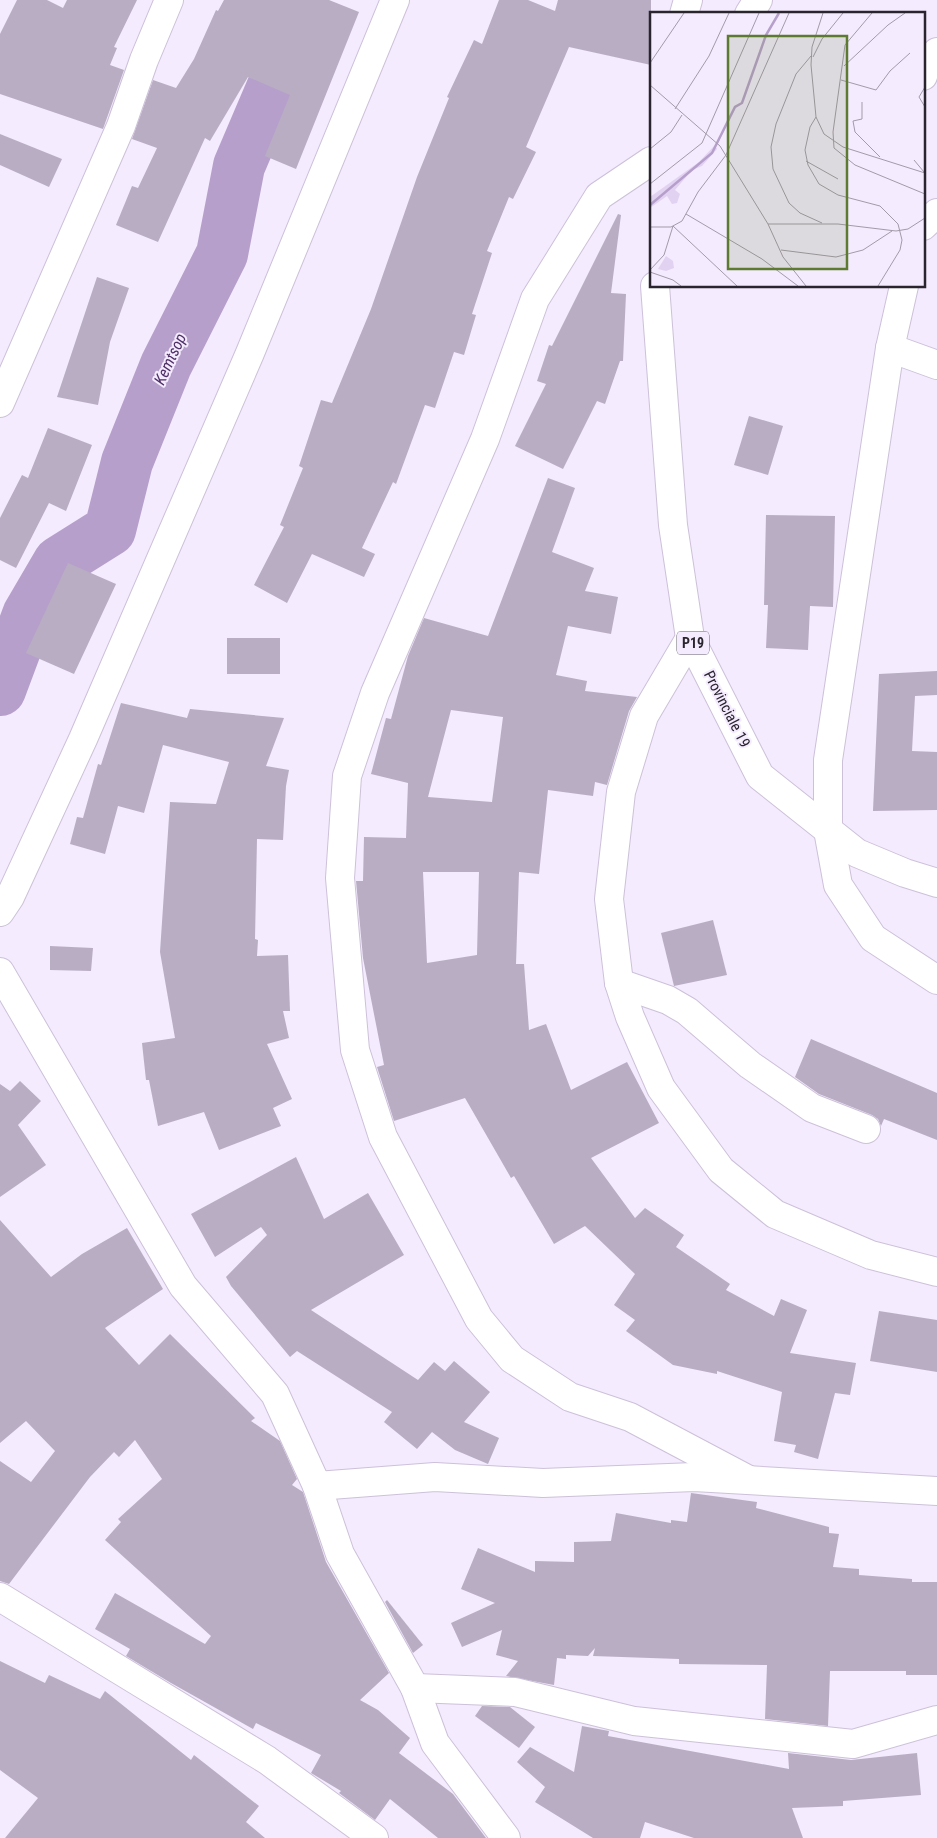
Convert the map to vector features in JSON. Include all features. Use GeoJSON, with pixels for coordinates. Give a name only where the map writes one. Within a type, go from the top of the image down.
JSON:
{"type":"FeatureCollection","features":[{"type":"Feature","properties":{"kind":"street"},"geometry":{"type":"LineString","coordinates":[[0,403],[121,126],[144,60],[169,0]]}},
{"type":"Feature","properties":{"kind":"street"},"geometry":{"type":"LineString","coordinates":[[0,912],[10,897],[83,739],[242,372],[395,0]]}},
{"type":"Feature","properties":{"kind":"street"},"geometry":{"type":"LineString","coordinates":[[750,12],[758,0]]}},
{"type":"Feature","properties":{"kind":"street"},"geometry":{"type":"LineString","coordinates":[[924,72],[937,52]]}},
{"type":"Feature","properties":{"kind":"street"},"geometry":{"type":"LineString","coordinates":[[650,162],[599,196],[535,299],[485,439],[375,693],[347,776],[340,878],[355,1050],[383,1136],[479,1319],[512,1360],[570,1397],[630,1417],[749,1480]]}},
{"type":"Feature","properties":{"kind":"street"},"geometry":{"type":"LineString","coordinates":[[924,225],[937,213]]}},
{"type":"Feature","properties":{"kind":"street","name":"Provinciale 19"},"geometry":{"type":"LineString","coordinates":[[655,288],[673,525],[690,638],[760,776],[857,853],[906,873],[937,883]]}},
{"type":"Feature","properties":{"kind":"street"},"geometry":{"type":"LineString","coordinates":[[904,288],[890,348],[828,760],[828,830],[838,885],[873,938],[937,980]]}},
{"type":"Feature","properties":{"kind":"street"},"geometry":{"type":"LineString","coordinates":[[890,348],[937,365]]}},
{"type":"Feature","properties":{"kind":"street"},"geometry":{"type":"LineString","coordinates":[[690,638],[644,716],[621,792],[609,899],[619,983],[630,1017],[661,1088],[721,1170],[775,1214],[871,1255],[937,1272]]}},
{"type":"Feature","properties":{"kind":"street"},"geometry":{"type":"LineString","coordinates":[[0,972],[183,1286],[275,1394],[317,1486],[340,1554],[415,1688],[435,1742],[506,1838]]}},
{"type":"Feature","properties":{"kind":"street"},"geometry":{"type":"LineString","coordinates":[[619,983],[668,1000],[687,1011],[750,1065],[812,1108],[866,1129]]}},
{"type":"Feature","properties":{"kind":"street"},"geometry":{"type":"LineString","coordinates":[[317,1486],[435,1477],[543,1483],[694,1477],[937,1491]]}},
{"type":"Feature","properties":{"kind":"street"},"geometry":{"type":"LineString","coordinates":[[0,1597],[268,1760],[374,1838]]}},
{"type":"Feature","properties":{"kind":"street"},"geometry":{"type":"LineString","coordinates":[[415,1688],[515,1692],[634,1721],[853,1744],[937,1720]]}},
{"type":"Feature","properties":{"kind":"building"},"geometry":{"type":"Polygon","coordinates":[[[17,0],[47,0],[63,8],[67,0],[137,0],[114,47],[117,48],[110,65],[124,70],[103,129],[0,94],[0,34],[17,0]]]}},
{"type":"Feature","properties":{"kind":"building"},"geometry":{"type":"Polygon","coordinates":[[[224,0],[329,0],[359,12],[296,169],[265,156],[290,95],[248,77],[210,141],[205,138],[158,242],[116,225],[132,186],[138,188],[157,148],[132,139],[153,80],[176,88],[194,59],[216,10],[218,11],[224,0]]]}},
{"type":"Feature","properties":{"kind":"building"},"geometry":{"type":"Polygon","coordinates":[[[499,0],[528,0],[555,11],[558,0],[651,0],[650,65],[569,47],[526,147],[536,152],[513,199],[509,197],[487,251],[492,253],[472,314],[476,315],[464,355],[454,352],[435,408],[425,405],[396,484],[393,482],[362,548],[375,554],[364,577],[312,554],[287,603],[254,585],[284,527],[280,525],[303,468],[299,466],[321,400],[332,403],[371,309],[417,177],[449,98],[447,97],[474,40],[482,44],[499,0]]]}},
{"type":"Feature","properties":{"kind":"building"},"geometry":{"type":"Polygon","coordinates":[[[0,134],[62,159],[49,187],[0,165],[0,134]]]}},
{"type":"Feature","properties":{"kind":"building"},"geometry":{"type":"Polygon","coordinates":[[[618,214],[621,215],[611,293],[626,294],[623,361],[620,361],[605,404],[597,401],[563,469],[515,446],[546,384],[537,381],[549,345],[552,346],[618,214]]]}},
{"type":"Feature","properties":{"kind":"building"},"geometry":{"type":"Polygon","coordinates":[[[97,277],[129,288],[110,342],[98,405],[57,397],[97,277]]]}},
{"type":"Feature","properties":{"kind":"building"},"geometry":{"type":"Polygon","coordinates":[[[749,416],[783,426],[768,475],[734,465],[749,416]]]}},
{"type":"Feature","properties":{"kind":"building"},"geometry":{"type":"Polygon","coordinates":[[[48,428],[92,445],[66,511],[49,503],[16,568],[0,560],[0,518],[22,475],[28,478],[48,428]]]}},
{"type":"Feature","properties":{"kind":"building"},"geometry":{"type":"Polygon","coordinates":[[[548,478],[575,488],[552,552],[594,568],[585,591],[618,597],[611,634],[568,626],[556,675],[587,681],[585,691],[637,697],[629,711],[607,785],[595,782],[593,796],[548,790],[539,874],[519,872],[516,964],[524,964],[529,1030],[546,1024],[571,1090],[627,1062],[659,1123],[591,1158],[635,1218],[645,1208],[684,1235],[676,1247],[730,1284],[726,1290],[774,1316],[781,1299],[807,1310],[790,1353],[856,1363],[850,1395],[835,1393],[818,1459],[794,1452],[796,1445],[774,1441],[782,1392],[717,1371],[717,1374],[673,1365],[626,1331],[635,1320],[614,1305],[635,1274],[585,1226],[554,1244],[514,1176],[511,1178],[465,1098],[394,1121],[377,1067],[384,1065],[363,958],[356,881],[363,881],[364,837],[406,838],[408,783],[371,774],[386,718],[391,719],[408,656],[424,618],[488,636],[548,478]],[[451,710],[428,797],[492,802],[503,717],[451,710]],[[423,872],[427,963],[477,955],[479,872],[423,872]]]}},
{"type":"Feature","properties":{"kind":"building"},"geometry":{"type":"Polygon","coordinates":[[[766,515],[835,516],[833,607],[810,606],[808,650],[766,648],[768,605],[764,605],[766,515]]]}},
{"type":"Feature","properties":{"kind":"building"},"geometry":{"type":"Polygon","coordinates":[[[68,563],[116,584],[74,674],[26,653],[68,563]]]}},
{"type":"Feature","properties":{"kind":"building"},"geometry":{"type":"Polygon","coordinates":[[[227,638],[280,638],[280,674],[227,674],[227,638]]]}},
{"type":"Feature","properties":{"kind":"building"},"geometry":{"type":"Polygon","coordinates":[[[937,671],[937,695],[915,696],[912,751],[937,752],[937,810],[873,811],[879,674],[937,671]]]}},
{"type":"Feature","properties":{"kind":"building"},"geometry":{"type":"Polygon","coordinates":[[[121,703],[187,718],[190,709],[284,718],[266,766],[289,770],[286,786],[283,840],[257,839],[255,939],[258,940],[257,956],[288,955],[290,1011],[283,1011],[289,1038],[267,1044],[292,1099],[273,1108],[281,1126],[219,1150],[204,1112],[158,1126],[149,1080],[146,1080],[142,1043],[175,1038],[160,952],[170,802],[216,804],[229,762],[163,745],[144,813],[118,806],[105,854],[70,844],[77,817],[83,818],[98,764],[101,765],[121,703]]]}},
{"type":"Feature","properties":{"kind":"building"},"geometry":{"type":"Polygon","coordinates":[[[713,920],[727,975],[674,986],[661,933],[713,920]]]}},
{"type":"Feature","properties":{"kind":"building"},"geometry":{"type":"Polygon","coordinates":[[[50,946],[93,948],[91,971],[50,970],[50,946]]]}},
{"type":"Feature","properties":{"kind":"building"},"geometry":{"type":"Polygon","coordinates":[[[811,1039],[937,1093],[937,1140],[884,1119],[881,1126],[878,1119],[872,1115],[819,1094],[795,1077],[811,1039]]]}},
{"type":"Feature","properties":{"kind":"building"},"geometry":{"type":"Polygon","coordinates":[[[20,1081],[41,1101],[18,1125],[46,1165],[0,1197],[0,1084],[10,1091],[20,1081]]]}},
{"type":"Feature","properties":{"kind":"building"},"geometry":{"type":"Polygon","coordinates":[[[296,1157],[324,1219],[368,1193],[404,1255],[311,1310],[418,1380],[434,1362],[445,1371],[454,1361],[490,1392],[464,1422],[499,1438],[488,1464],[455,1450],[432,1432],[417,1449],[384,1422],[392,1412],[297,1351],[290,1357],[231,1286],[226,1277],[267,1235],[261,1227],[215,1257],[191,1214],[296,1157]]]}},
{"type":"Feature","properties":{"kind":"building"},"geometry":{"type":"Polygon","coordinates":[[[0,1220],[51,1277],[82,1254],[127,1228],[163,1289],[105,1328],[139,1365],[170,1334],[255,1418],[251,1421],[280,1441],[297,1479],[292,1485],[303,1492],[326,1562],[389,1673],[360,1700],[378,1710],[410,1738],[399,1753],[453,1794],[486,1838],[438,1838],[390,1799],[375,1820],[339,1793],[341,1791],[311,1773],[321,1755],[256,1723],[253,1729],[126,1656],[130,1649],[95,1629],[115,1593],[205,1644],[211,1636],[105,1540],[121,1522],[118,1519],[162,1479],[135,1440],[119,1457],[114,1452],[90,1477],[9,1584],[0,1581],[0,1461],[31,1482],[55,1451],[26,1421],[0,1443],[0,1220]]]}},
{"type":"Feature","properties":{"kind":"building"},"geometry":{"type":"Polygon","coordinates":[[[879,1311],[937,1320],[937,1372],[870,1361],[879,1311]]]}},
{"type":"Feature","properties":{"kind":"building"},"geometry":{"type":"Polygon","coordinates":[[[691,1493],[757,1502],[756,1508],[829,1527],[829,1533],[839,1534],[833,1567],[859,1569],[859,1575],[912,1579],[912,1582],[937,1582],[937,1675],[906,1675],[906,1671],[830,1671],[828,1726],[765,1719],[767,1665],[679,1664],[679,1659],[593,1656],[595,1648],[588,1656],[566,1655],[566,1659],[557,1658],[554,1685],[506,1676],[518,1661],[496,1655],[502,1630],[462,1647],[451,1623],[495,1603],[461,1589],[478,1548],[535,1572],[535,1561],[574,1562],[574,1542],[611,1541],[616,1513],[671,1523],[671,1520],[687,1522],[691,1493]]]}},
{"type":"Feature","properties":{"kind":"building"},"geometry":{"type":"Polygon","coordinates":[[[387,1600],[423,1645],[413,1653],[385,1602],[387,1600]]]}},
{"type":"Feature","properties":{"kind":"building"},"geometry":{"type":"Polygon","coordinates":[[[0,1661],[45,1683],[49,1675],[100,1699],[105,1691],[191,1760],[194,1755],[259,1806],[246,1822],[265,1838],[5,1838],[38,1798],[0,1770],[0,1661]]]}},
{"type":"Feature","properties":{"kind":"building"},"geometry":{"type":"Polygon","coordinates":[[[482,1706],[510,1707],[535,1727],[519,1748],[475,1716],[482,1706]]]}},
{"type":"Feature","properties":{"kind":"building"},"geometry":{"type":"Polygon","coordinates":[[[582,1726],[609,1731],[608,1736],[789,1769],[788,1753],[851,1760],[917,1753],[921,1795],[843,1801],[843,1806],[792,1808],[803,1838],[694,1838],[645,1822],[640,1838],[593,1838],[535,1802],[545,1787],[517,1762],[530,1747],[574,1772],[582,1726]]]}},
{"type":"Feature","properties":{"kind":"waterway","name":"Kemtsop"},"geometry":{"type":"LineString","coordinates":[[0,690],[28,615],[59,562],[110,530],[127,462],[166,365],[222,254],[239,166],[282,65],[299,0]]}}]}
